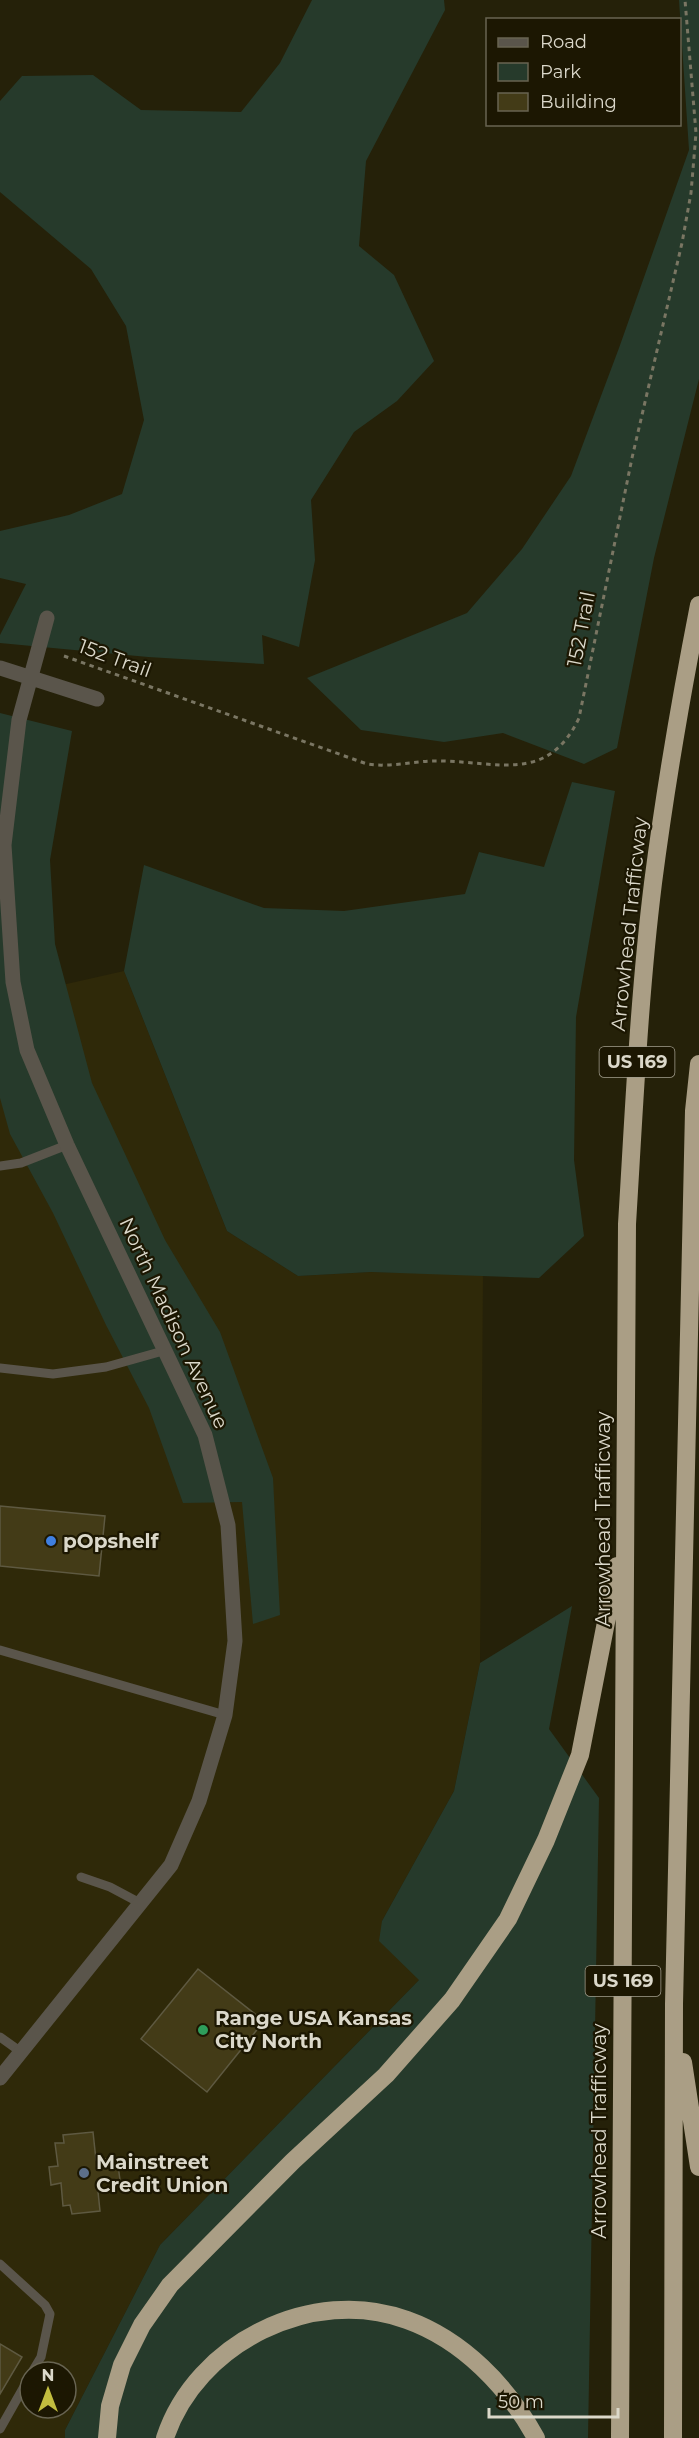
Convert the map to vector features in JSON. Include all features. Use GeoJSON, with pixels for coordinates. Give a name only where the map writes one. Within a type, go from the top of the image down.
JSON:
{"type":"FeatureCollection","features":[{"type":"Feature","properties":{"kind":"highway","name":"Arrowhead Trafficway"},"geometry":{"type":"LineString","coordinates":[[620,2438],[627,1224],[637,1061],[653,885],[677,719],[699,605]]}},
{"type":"Feature","properties":{"kind":"highway","name":"US 169"},"geometry":{"type":"LineString","coordinates":[[673,2438],[674,2004],[694,1111],[699,1064]]}},
{"type":"Feature","properties":{"kind":"highway"},"geometry":{"type":"LineString","coordinates":[[107,2438],[110,2406],[122,2365],[142,2325],[170,2285],[293,2161],[386,2075],[452,2000],[508,1918],[546,1840],[580,1755],[626,1523]]}},
{"type":"Feature","properties":{"kind":"highway"},"geometry":{"type":"LineString","coordinates":[[674,2004],[699,2167]]}},
{"type":"Feature","properties":{"kind":"highway"},"geometry":{"type":"LineString","coordinates":[[165,2438],[181,2403],[201,2376],[230,2349],[261,2330],[297,2316],[329,2311],[369,2312],[406,2319],[441,2336],[477,2362],[504,2390],[536,2438]]}},
{"type":"Feature","properties":{"kind":"street","name":"North Madison Avenue"},"geometry":{"type":"LineString","coordinates":[[0,2078],[171,1864],[199,1801],[225,1715],[235,1641],[228,1525],[205,1435],[163,1351],[67,1145],[27,1050],[13,982],[4,845],[19,720],[47,618]]}},
{"type":"Feature","properties":{"kind":"street"},"geometry":{"type":"LineString","coordinates":[[0,668],[31,676],[97,699]]}},
{"type":"Feature","properties":{"kind":"lane"},"geometry":{"type":"LineString","coordinates":[[0,1166],[21,1163],[67,1145]]}},
{"type":"Feature","properties":{"kind":"lane"},"geometry":{"type":"LineString","coordinates":[[0,1368],[53,1374],[106,1368],[163,1351]]}},
{"type":"Feature","properties":{"kind":"lane"},"geometry":{"type":"LineString","coordinates":[[0,1650],[225,1715]]}},
{"type":"Feature","properties":{"kind":"lane"},"geometry":{"type":"LineString","coordinates":[[81,1877],[110,1887],[140,1903]]}},
{"type":"Feature","properties":{"kind":"lane"},"geometry":{"type":"LineString","coordinates":[[0,2037],[21,2052]]}},
{"type":"Feature","properties":{"kind":"lane"},"geometry":{"type":"LineString","coordinates":[[0,2264],[45,2305],[50,2314],[39,2360]]}},
{"type":"Feature","properties":{"kind":"lane"},"geometry":{"type":"LineString","coordinates":[[0,2429],[18,2397]]}},
{"type":"Feature","properties":{"kind":"path","name":"152 Trail"},"geometry":{"type":"LineString","coordinates":[[64,656],[367,764],[380,766],[418,761],[443,761],[531,764],[546,758],[562,746],[572,734],[579,718],[632,458],[682,243],[691,193],[696,133],[685,0]]}},
{"type":"Feature","properties":{"kind":"shaded area"},"geometry":{"type":"Polygon","coordinates":[[[124,971],[227,1231],[298,1276],[371,1272],[483,1274],[480,1663],[454,1791],[382,1921],[420,1979],[160,2245],[78,2405],[78,2360],[18,2360],[18,2420],[70,2420],[65,2430],[65,2438],[0,2438],[0,999],[124,971]]]}},
{"type":"Feature","properties":{"kind":"green space"},"geometry":{"type":"Polygon","coordinates":[[[312,0],[444,0],[445,10],[366,161],[359,246],[394,275],[434,361],[397,401],[354,432],[311,500],[315,560],[299,647],[262,635],[264,664],[148,657],[0,643],[0,635],[26,584],[0,578],[0,531],[69,515],[122,494],[144,420],[126,326],[91,269],[0,192],[0,101],[22,76],[93,75],[141,110],[241,112],[280,63],[312,0]]]}},
{"type":"Feature","properties":{"kind":"green space"},"geometry":{"type":"Polygon","coordinates":[[[679,0],[699,0],[699,379],[654,558],[617,748],[584,764],[503,733],[444,742],[361,730],[307,678],[467,613],[522,549],[571,476],[689,150],[679,0]]]}},
{"type":"Feature","properties":{"kind":"green space"},"geometry":{"type":"Polygon","coordinates":[[[0,713],[72,731],[50,860],[55,944],[92,1083],[165,1240],[220,1332],[273,1478],[280,1615],[253,1624],[242,1502],[183,1503],[149,1408],[106,1325],[53,1213],[10,1134],[0,1098],[0,713]]]}},
{"type":"Feature","properties":{"kind":"green space"},"geometry":{"type":"Polygon","coordinates":[[[572,782],[615,791],[576,1017],[574,1160],[584,1236],[539,1278],[371,1272],[298,1276],[227,1231],[124,971],[144,865],[264,908],[344,911],[465,894],[479,852],[544,867],[572,782]]]}},
{"type":"Feature","properties":{"kind":"green space"},"geometry":{"type":"Polygon","coordinates":[[[572,1606],[549,1729],[599,1798],[588,2438],[65,2438],[65,2430],[70,2420],[78,2420],[78,2405],[160,2245],[419,1980],[379,1941],[382,1921],[454,1791],[480,1663],[572,1606]]]}},
{"type":"Feature","properties":{"kind":"building","name":"pOpshelf"},"geometry":{"type":"Polygon","coordinates":[[[0,1506],[105,1516],[99,1576],[0,1566],[0,1506]]]}},
{"type":"Feature","properties":{"kind":"building","name":"Range USA Kansas City North"},"geometry":{"type":"Polygon","coordinates":[[[198,1969],[264,2021],[207,2092],[141,2039],[198,1969]]]}},
{"type":"Feature","properties":{"kind":"building","name":"Mainstreet Credit Union"},"geometry":{"type":"Polygon","coordinates":[[[93,2132],[96,2160],[117,2158],[120,2180],[97,2182],[100,2211],[72,2214],[70,2205],[63,2206],[61,2183],[51,2185],[49,2167],[58,2166],[55,2143],[64,2143],[63,2135],[93,2132]]]}},
{"type":"Feature","properties":{"kind":"building"},"geometry":{"type":"Polygon","coordinates":[[[0,2344],[22,2357],[18,2360],[0,2394],[0,2344]]]}},
{"type":"Feature","properties":{"kind":"place","name":"pOpshelf"},"geometry":{"type":"Point","coordinates":[51,1541]}},
{"type":"Feature","properties":{"kind":"place","name":"Range USA Kansas City North"},"geometry":{"type":"Point","coordinates":[203,2030]}},
{"type":"Feature","properties":{"kind":"place","name":"Mainstreet Credit Union"},"geometry":{"type":"Point","coordinates":[84,2173]}}]}
